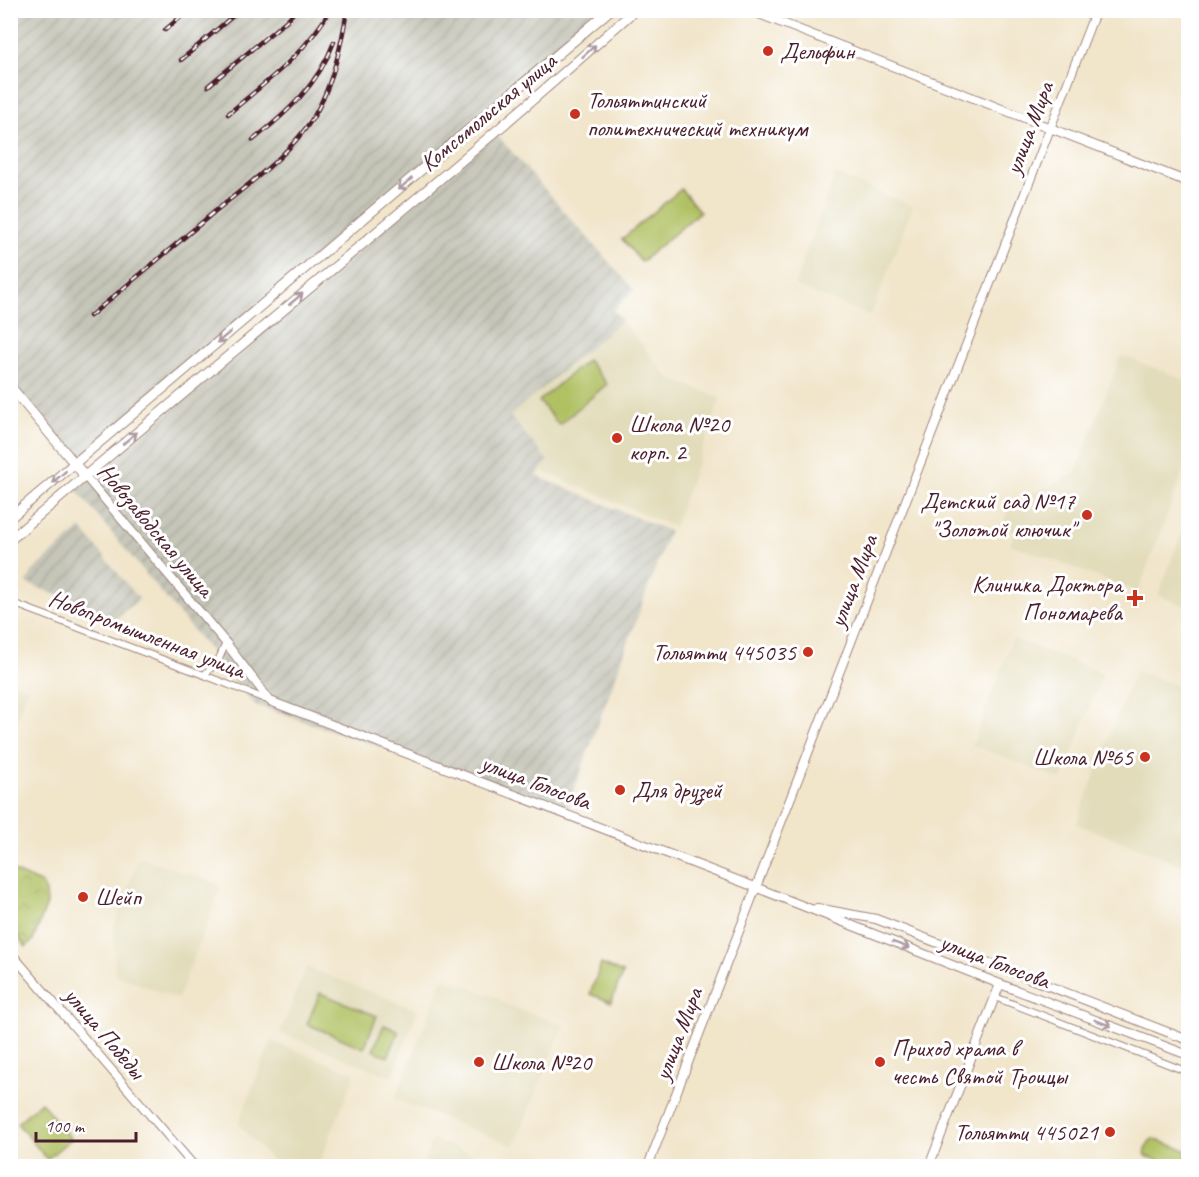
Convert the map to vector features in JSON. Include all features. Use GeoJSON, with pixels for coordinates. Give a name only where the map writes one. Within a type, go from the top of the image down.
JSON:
{"type":"FeatureCollection","features":[{"type":"Feature","properties":{"kind":"main road","name":"Комсомольская улица"},"geometry":{"type":"LineString","coordinates":[[10,518],[610,10]]}},
{"type":"Feature","properties":{"kind":"main road","name":"Комсомольская улица"},"geometry":{"type":"LineString","coordinates":[[10,540],[551,85],[635,10]]}},
{"type":"Feature","properties":{"kind":"main road","name":"улица Мира"},"geometry":{"type":"LineString","coordinates":[[648,1167],[1096,10]]}},
{"type":"Feature","properties":{"kind":"main road"},"geometry":{"type":"LineString","coordinates":[[352,228],[364,242]]}},
{"type":"Feature","properties":{"kind":"main road"},"geometry":{"type":"LineString","coordinates":[[247,318],[258,331]]}},
{"type":"Feature","properties":{"kind":"main road","name":"Новозаводская улица"},"geometry":{"type":"LineString","coordinates":[[10,386],[226,643],[270,701]]}},
{"type":"Feature","properties":{"kind":"main road","name":"улица Голосова"},"geometry":{"type":"LineString","coordinates":[[270,701],[1188,1055]]}},
{"type":"Feature","properties":{"kind":"main road","name":"улица Голосова"},"geometry":{"type":"LineString","coordinates":[[788,900],[876,919],[1188,1040]]}},
{"type":"Feature","properties":{"kind":"main road"},"geometry":{"type":"LineString","coordinates":[[870,933],[870,922],[876,919]]}},
{"type":"Feature","properties":{"kind":"main road","name":"улица Победы"},"geometry":{"type":"LineString","coordinates":[[10,952],[194,1167]]}},
{"type":"Feature","properties":{"kind":"main road"},"geometry":{"type":"LineString","coordinates":[[1069,1010],[1078,1002],[1075,996]]}},
{"type":"Feature","properties":{"kind":"street"},"geometry":{"type":"LineString","coordinates":[[749,10],[1188,182]]}},
{"type":"Feature","properties":{"kind":"street","name":"Новопромышленная улица"},"geometry":{"type":"LineString","coordinates":[[10,602],[270,701]]}},
{"type":"Feature","properties":{"kind":"street"},"geometry":{"type":"LineString","coordinates":[[204,675],[218,661],[226,643]]}},
{"type":"Feature","properties":{"kind":"street"},"geometry":{"type":"LineString","coordinates":[[929,1167],[1000,984]]}},
{"type":"Feature","properties":{"kind":"street"},"geometry":{"type":"LineString","coordinates":[[995,997],[1188,1072]]}},
{"type":"Feature","properties":{"kind":"shaded area"},"geometry":{"type":"Polygon","coordinates":[[[10,11],[606,11],[75,463],[11,386],[10,11]]]}},
{"type":"Feature","properties":{"kind":"shaded area"},"geometry":{"type":"Polygon","coordinates":[[[496,134],[634,290],[613,310],[622,320],[510,416],[548,461],[537,476],[669,531],[567,809],[255,705],[76,490],[496,134]]]}},
{"type":"Feature","properties":{"kind":"shaded area"},"geometry":{"type":"Polygon","coordinates":[[[835,174],[913,206],[871,316],[794,286],[835,174]]]}},
{"type":"Feature","properties":{"kind":"shaded area","name":"Школа №20 корп. 2"},"geometry":{"type":"Polygon","coordinates":[[[622,320],[669,378],[721,398],[674,527],[542,471],[548,461],[510,416],[622,320]]]}},
{"type":"Feature","properties":{"kind":"shaded area"},"geometry":{"type":"Polygon","coordinates":[[[1121,355],[1188,381],[1188,459],[1138,592],[1010,544],[1015,532],[1002,527],[1011,503],[1075,474],[1121,355]]]}},
{"type":"Feature","properties":{"kind":"shaded area"},"geometry":{"type":"Polygon","coordinates":[[[1188,517],[1188,607],[1158,595],[1188,517]]]}},
{"type":"Feature","properties":{"kind":"shaded area"},"geometry":{"type":"Polygon","coordinates":[[[81,528],[139,599],[115,619],[27,583],[32,572],[81,528]]]}},
{"type":"Feature","properties":{"kind":"shaded area"},"geometry":{"type":"Polygon","coordinates":[[[1013,638],[1103,673],[1062,780],[972,745],[1013,638]]]}},
{"type":"Feature","properties":{"kind":"shaded area","name":"Школа №65"},"geometry":{"type":"Polygon","coordinates":[[[1135,670],[1188,690],[1188,867],[1076,824],[1135,670]]]}},
{"type":"Feature","properties":{"kind":"shaded area"},"geometry":{"type":"Polygon","coordinates":[[[10,682],[28,688],[11,737],[10,682]]]}},
{"type":"Feature","properties":{"kind":"shaded area"},"geometry":{"type":"Polygon","coordinates":[[[139,857],[217,883],[220,889],[178,999],[115,975],[114,926],[139,857]]]}},
{"type":"Feature","properties":{"kind":"shaded area"},"geometry":{"type":"Polygon","coordinates":[[[306,967],[418,1010],[392,1077],[280,1033],[306,967]]]}},
{"type":"Feature","properties":{"kind":"shaded area","name":"Школа №20"},"geometry":{"type":"Polygon","coordinates":[[[443,978],[564,1025],[514,1146],[395,1099],[443,978]]]}},
{"type":"Feature","properties":{"kind":"shaded area"},"geometry":{"type":"Polygon","coordinates":[[[271,1041],[354,1073],[318,1166],[277,1166],[238,1124],[271,1041]]]}},
{"type":"Feature","properties":{"kind":"shaded area"},"geometry":{"type":"Polygon","coordinates":[[[432,1139],[503,1166],[422,1166],[432,1139]]]}},
{"type":"Feature","properties":{"kind":"green space"},"geometry":{"type":"Polygon","coordinates":[[[681,189],[700,212],[641,262],[622,239],[681,189]]]}},
{"type":"Feature","properties":{"kind":"green space"},"geometry":{"type":"Polygon","coordinates":[[[587,360],[607,384],[559,425],[539,401],[587,360]]]}},
{"type":"Feature","properties":{"kind":"green space"},"geometry":{"type":"Polygon","coordinates":[[[11,870],[42,884],[46,892],[47,904],[33,940],[26,947],[11,928],[11,870]]]}},
{"type":"Feature","properties":{"kind":"green space"},"geometry":{"type":"Polygon","coordinates":[[[601,964],[623,973],[611,1002],[590,994],[601,964]]]}},
{"type":"Feature","properties":{"kind":"green space"},"geometry":{"type":"Polygon","coordinates":[[[320,993],[377,1016],[364,1048],[307,1024],[320,993]]]}},
{"type":"Feature","properties":{"kind":"green space"},"geometry":{"type":"Polygon","coordinates":[[[384,1025],[399,1031],[388,1057],[373,1050],[384,1025]]]}},
{"type":"Feature","properties":{"kind":"green space"},"geometry":{"type":"Polygon","coordinates":[[[41,1102],[71,1139],[47,1159],[17,1123],[41,1102]]]}},
{"type":"Feature","properties":{"kind":"green space"},"geometry":{"type":"Polygon","coordinates":[[[1153,1139],[1186,1150],[1187,1154],[1181,1166],[1174,1166],[1146,1156],[1147,1146],[1153,1139]]]}},
{"type":"Feature","properties":{"kind":"railway"},"geometry":{"type":"LineString","coordinates":[[165,30],[189,10]]}},
{"type":"Feature","properties":{"kind":"railway"},"geometry":{"type":"LineString","coordinates":[[181,60],[240,10]]}},
{"type":"Feature","properties":{"kind":"railway"},"geometry":{"type":"LineString","coordinates":[[208,86],[296,10]]}},
{"type":"Feature","properties":{"kind":"railway"},"geometry":{"type":"LineString","coordinates":[[228,114],[297,54],[330,10]]}},
{"type":"Feature","properties":{"kind":"railway"},"geometry":{"type":"LineString","coordinates":[[90,316],[258,176],[301,135],[321,103],[330,81],[347,10]]}},
{"type":"Feature","properties":{"kind":"railway"},"geometry":{"type":"LineString","coordinates":[[253,140],[290,108],[311,85],[320,72],[334,42]]}},
{"type":"Feature","properties":{"kind":"place","name":"Дельфин"},"geometry":{"type":"Point","coordinates":[768,51]}},
{"type":"Feature","properties":{"kind":"place","name":"Тольяттинский политехнический техникум"},"geometry":{"type":"Point","coordinates":[575,114]}},
{"type":"Feature","properties":{"kind":"place","name":"Школа №20 корп. 2"},"geometry":{"type":"Point","coordinates":[617,438]}},
{"type":"Feature","properties":{"kind":"place","name":"Детский сад №17 \"Золотой ключик\""},"geometry":{"type":"Point","coordinates":[1087,515]}},
{"type":"Feature","properties":{"kind":"place","name":"Клиника Доктора Пономарева"},"geometry":{"type":"Point","coordinates":[1135,598]}},
{"type":"Feature","properties":{"kind":"place","name":"Тольятти 445035"},"geometry":{"type":"Point","coordinates":[808,652]}},
{"type":"Feature","properties":{"kind":"place","name":"Школа №65"},"geometry":{"type":"Point","coordinates":[1145,757]}},
{"type":"Feature","properties":{"kind":"place","name":"Для друзей"},"geometry":{"type":"Point","coordinates":[620,790]}},
{"type":"Feature","properties":{"kind":"place","name":"Шейп"},"geometry":{"type":"Point","coordinates":[83,897]}},
{"type":"Feature","properties":{"kind":"place","name":"Школа №20"},"geometry":{"type":"Point","coordinates":[479,1062]}},
{"type":"Feature","properties":{"kind":"place","name":"Приход храма в честь Святой Троицы"},"geometry":{"type":"Point","coordinates":[880,1062]}},
{"type":"Feature","properties":{"kind":"place","name":"Тольятти 445021"},"geometry":{"type":"Point","coordinates":[1110,1132]}}]}
